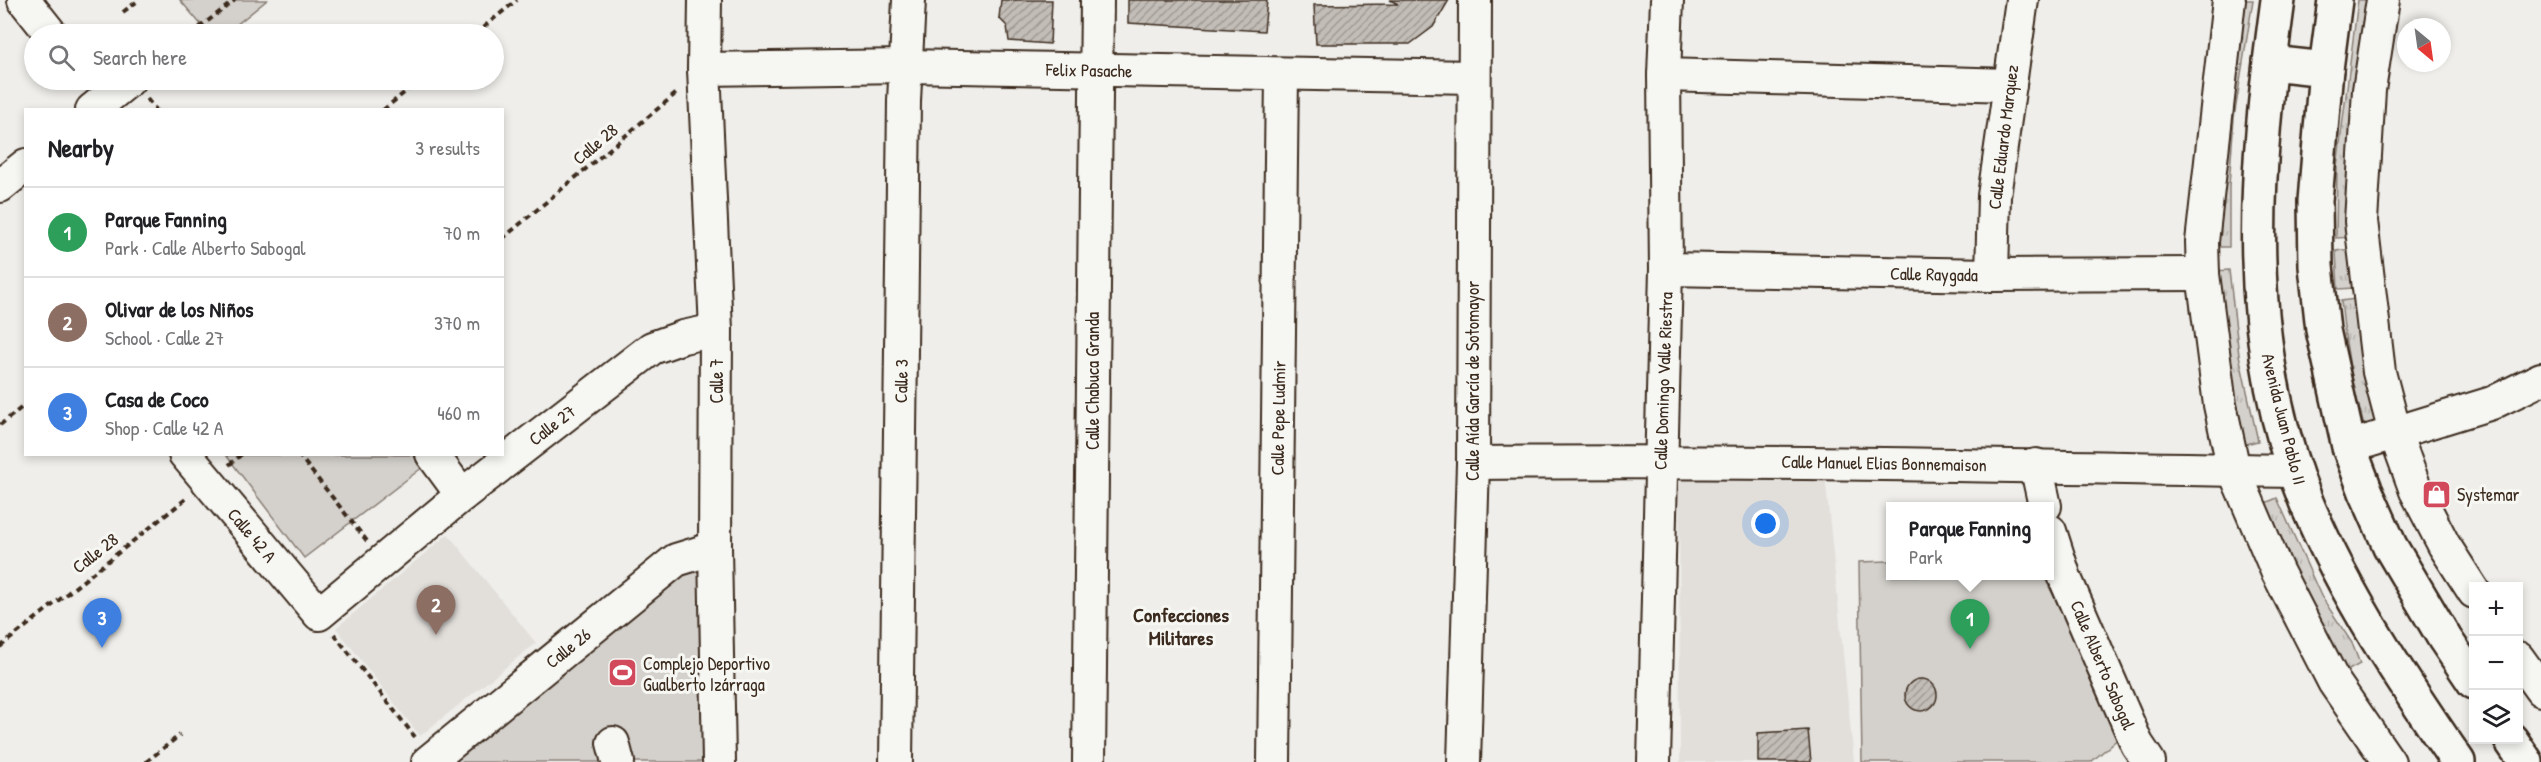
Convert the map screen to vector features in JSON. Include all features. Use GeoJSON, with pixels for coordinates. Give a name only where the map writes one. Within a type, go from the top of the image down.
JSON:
{"type":"FeatureCollection","features":[{"type":"Feature","properties":{"kind":"main road","name":"Avenida Juan Pablo II"},"geometry":{"type":"LineString","coordinates":[[2278,0],[2259,167],[2258,231],[2261,314],[2271,383],[2295,471],[2307,504],[2345,584],[2392,666],[2458,762]]}},
{"type":"Feature","properties":{"kind":"main road"},"geometry":{"type":"LineString","coordinates":[[2335,0],[2326,69],[2315,201],[2316,266],[2323,330],[2349,447],[2366,492],[2390,546],[2445,639],[2469,675]]}},
{"type":"Feature","properties":{"kind":"main road"},"geometry":{"type":"LineString","coordinates":[[2270,63],[2326,69]]}},
{"type":"Feature","properties":{"kind":"street"},"geometry":{"type":"LineString","coordinates":[[24,0],[43,24]]}},
{"type":"Feature","properties":{"kind":"street","name":"Calle 7"},"geometry":{"type":"LineString","coordinates":[[705,0],[704,69],[716,330],[715,548],[719,762]]}},
{"type":"Feature","properties":{"kind":"street","name":"Calle 3"},"geometry":{"type":"LineString","coordinates":[[896,762],[906,66],[909,0]]}},
{"type":"Feature","properties":{"kind":"street","name":"Calle Chabuca Granda"},"geometry":{"type":"LineString","coordinates":[[1089,762],[1097,0]]}},
{"type":"Feature","properties":{"kind":"street","name":"Calle Aída García de Sotomayor"},"geometry":{"type":"LineString","coordinates":[[1464,762],[1473,463],[1475,0]]}},
{"type":"Feature","properties":{"kind":"street","name":"Calle Domingo Valle Riestra"},"geometry":{"type":"LineString","coordinates":[[1654,762],[1666,269],[1664,75],[1667,0]]}},
{"type":"Feature","properties":{"kind":"street","name":"Calle Eduardo Marquez"},"geometry":{"type":"LineString","coordinates":[[1992,275],[1994,196],[2022,0]]}},
{"type":"Feature","properties":{"kind":"street"},"geometry":{"type":"LineString","coordinates":[[2229,0],[2202,242],[2203,274],[2220,405],[2234,470],[2277,571],[2334,682],[2389,762]]}},
{"type":"Feature","properties":{"kind":"street"},"geometry":{"type":"LineString","coordinates":[[2384,0],[2369,90],[2361,221],[2379,372],[2395,433],[2416,491],[2444,545],[2469,584]]}},
{"type":"Feature","properties":{"kind":"street","name":"Felix Pasache"},"geometry":{"type":"LineString","coordinates":[[704,69],[906,66],[1473,77]]}},
{"type":"Feature","properties":{"kind":"street","name":"Calle Pepe Ludmir"},"geometry":{"type":"LineString","coordinates":[[1274,762],[1282,74]]}},
{"type":"Feature","properties":{"kind":"street"},"geometry":{"type":"LineString","coordinates":[[1664,75],[2010,85]]}},
{"type":"Feature","properties":{"kind":"street"},"geometry":{"type":"LineString","coordinates":[[94,97],[108,90]]}},
{"type":"Feature","properties":{"kind":"street"},"geometry":{"type":"LineString","coordinates":[[0,186],[24,167]]}},
{"type":"Feature","properties":{"kind":"street","name":"Calle Raygada"},"geometry":{"type":"LineString","coordinates":[[1666,269],[1992,275],[2203,274]]}},
{"type":"Feature","properties":{"kind":"street","name":"Calle 27"},"geometry":{"type":"LineString","coordinates":[[319,614],[462,495],[652,348],[683,337],[716,330]]}},
{"type":"Feature","properties":{"kind":"street"},"geometry":{"type":"LineString","coordinates":[[2349,447],[2492,403],[2541,379]]}},
{"type":"Feature","properties":{"kind":"street","name":"Calle 42 A"},"geometry":{"type":"LineString","coordinates":[[187,456],[319,614]]}},
{"type":"Feature","properties":{"kind":"street"},"geometry":{"type":"LineString","coordinates":[[433,456],[462,495]]}},
{"type":"Feature","properties":{"kind":"street","name":"Calle Manuel Elias Bonnemaison"},"geometry":{"type":"LineString","coordinates":[[1473,463],[1661,461],[2036,465],[2295,471]]}},
{"type":"Feature","properties":{"kind":"street"},"geometry":{"type":"LineString","coordinates":[[2036,465],[2043,502]]}},
{"type":"Feature","properties":{"kind":"street","name":"Calle Alberto Sabogal"},"geometry":{"type":"LineString","coordinates":[[2054,546],[2134,756]]}},
{"type":"Feature","properties":{"kind":"street","name":"Calle 26"},"geometry":{"type":"LineString","coordinates":[[430,760],[676,560],[715,548]]}},
{"type":"Feature","properties":{"kind":"street"},"geometry":{"type":"LineString","coordinates":[[2526,653],[2541,690]]}},
{"type":"Feature","properties":{"kind":"path"},"geometry":{"type":"LineString","coordinates":[[123,12],[139,0]]}},
{"type":"Feature","properties":{"kind":"path"},"geometry":{"type":"LineString","coordinates":[[204,24],[235,0]]}},
{"type":"Feature","properties":{"kind":"path"},"geometry":{"type":"LineString","coordinates":[[487,24],[517,0]]}},
{"type":"Feature","properties":{"kind":"path","name":"Calle 28"},"geometry":{"type":"LineString","coordinates":[[504,237],[704,69]]}},
{"type":"Feature","properties":{"kind":"path"},"geometry":{"type":"LineString","coordinates":[[385,108],[408,90]]}},
{"type":"Feature","properties":{"kind":"path"},"geometry":{"type":"LineString","coordinates":[[0,425],[24,406]]}},
{"type":"Feature","properties":{"kind":"path"},"geometry":{"type":"LineString","coordinates":[[300,456],[382,560]]}},
{"type":"Feature","properties":{"kind":"path","name":"Calle 28"},"geometry":{"type":"LineString","coordinates":[[0,646],[208,482]]}},
{"type":"Feature","properties":{"kind":"path"},"geometry":{"type":"LineString","coordinates":[[319,614],[430,760]]}},
{"type":"Feature","properties":{"kind":"path"},"geometry":{"type":"LineString","coordinates":[[146,762],[180,735]]}},
{"type":"Feature","properties":{"kind":"shaded area"},"geometry":{"type":"Polygon","coordinates":[[[1825,475],[1854,762],[1680,762],[1679,478],[1825,475]]]}},
{"type":"Feature","properties":{"kind":"shaded area"},"geometry":{"type":"Polygon","coordinates":[[[448,534],[536,643],[420,736],[336,628],[448,534]]]}},
{"type":"Feature","properties":{"kind":"green space"},"geometry":{"type":"Polygon","coordinates":[[[180,0],[267,0],[237,24],[200,24],[180,0]]]}},
{"type":"Feature","properties":{"kind":"green space"},"geometry":{"type":"Polygon","coordinates":[[[2236,0],[2253,0],[2234,118],[2229,186],[2229,247],[2212,247],[2236,0]]]}},
{"type":"Feature","properties":{"kind":"green space"},"geometry":{"type":"Polygon","coordinates":[[[2358,0],[2373,0],[2351,237],[2336,238],[2337,167],[2358,0]]]}},
{"type":"Feature","properties":{"kind":"green space"},"geometry":{"type":"Polygon","coordinates":[[[2351,249],[2354,288],[2338,289],[2336,251],[2351,249]]]}},
{"type":"Feature","properties":{"kind":"green space"},"geometry":{"type":"Polygon","coordinates":[[[2229,270],[2239,355],[2258,441],[2242,445],[2214,271],[2229,270]]]}},
{"type":"Feature","properties":{"kind":"green space"},"geometry":{"type":"Polygon","coordinates":[[[2355,299],[2366,382],[2377,422],[2364,426],[2350,365],[2341,301],[2355,299]]]}},
{"type":"Feature","properties":{"kind":"green space"},"geometry":{"type":"Polygon","coordinates":[[[227,456],[414,456],[423,467],[304,558],[227,456]]]}},
{"type":"Feature","properties":{"kind":"green space"},"geometry":{"type":"Polygon","coordinates":[[[2277,498],[2321,596],[2352,643],[2360,664],[2347,671],[2308,605],[2263,504],[2277,498]]]}},
{"type":"Feature","properties":{"kind":"green space"},"geometry":{"type":"Polygon","coordinates":[[[1886,561],[1886,580],[2046,580],[2121,736],[2091,762],[1862,762],[1859,562],[1886,561]]]}},
{"type":"Feature","properties":{"kind":"green space","name":"Complejo Deportivo Gualberto Izárraga"},"geometry":{"type":"Polygon","coordinates":[[[700,565],[702,762],[437,762],[650,583],[700,565]]]}},
{"type":"Feature","properties":{"kind":"building"},"geometry":{"type":"Polygon","coordinates":[[[1001,0],[1052,0],[1050,44],[1009,41],[1007,26],[999,18],[1001,0]]]}},
{"type":"Feature","properties":{"kind":"building"},"geometry":{"type":"Polygon","coordinates":[[[1128,0],[1267,0],[1264,31],[1128,23],[1128,0]]]}},
{"type":"Feature","properties":{"kind":"building"},"geometry":{"type":"Polygon","coordinates":[[[1390,0],[1449,0],[1433,27],[1410,44],[1316,44],[1314,5],[1398,4],[1390,0]]]}},
{"type":"Feature","properties":{"kind":"building"},"geometry":{"type":"Polygon","coordinates":[[[1921,679],[1933,683],[1937,695],[1933,707],[1921,711],[1909,707],[1905,695],[1909,683],[1921,679]]]}},
{"type":"Feature","properties":{"kind":"building"},"geometry":{"type":"Polygon","coordinates":[[[1808,730],[1811,762],[1758,762],[1758,733],[1808,730]]]}},
{"type":"Feature","properties":{"kind":"place","name":"Systemar"},"geometry":{"type":"Point","coordinates":[2436,494]}},
{"type":"Feature","properties":{"kind":"place","name":"Olivar de los Niños"},"geometry":{"type":"Point","coordinates":[436,635]}},
{"type":"Feature","properties":{"kind":"place","name":"Casa de Coco"},"geometry":{"type":"Point","coordinates":[102,648]}},
{"type":"Feature","properties":{"kind":"place","name":"Parque Fanning"},"geometry":{"type":"Point","coordinates":[1970,649]}},
{"type":"Feature","properties":{"kind":"place","name":"Complejo Deportivo Gualberto Izárraga"},"geometry":{"type":"Point","coordinates":[622,673]}},
{"type":"Feature","properties":{"kind":"district","name":"Confecciones Militares"},"geometry":{"type":"Point","coordinates":[1181,626]}}]}
